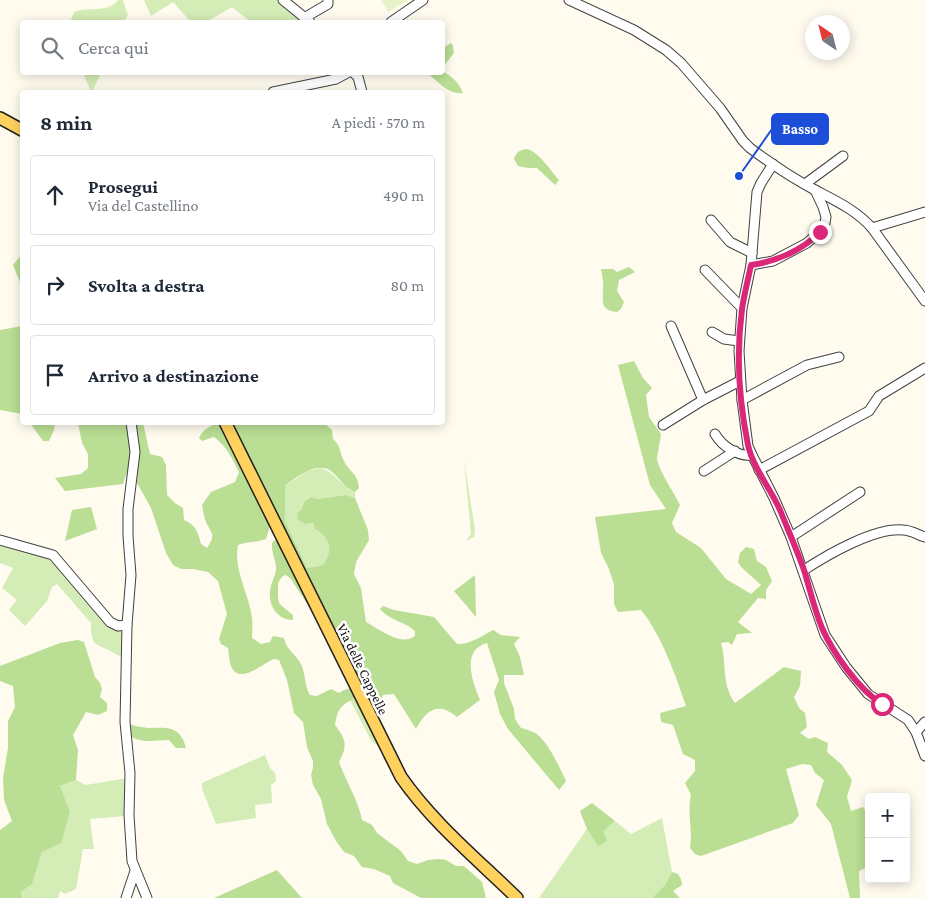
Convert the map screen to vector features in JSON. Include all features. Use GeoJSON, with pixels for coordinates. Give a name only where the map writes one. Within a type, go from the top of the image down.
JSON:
{"type":"FeatureCollection","features":[{"type":"Feature","properties":{"kind":"main road"},"geometry":{"type":"LineString","coordinates":[[0,118],[20,129]]}},
{"type":"Feature","properties":{"kind":"main road","name":"Via delle Cappelle"},"geometry":{"type":"LineString","coordinates":[[226,425],[401,777],[429,813],[517,898]]}},
{"type":"Feature","properties":{"kind":"street"},"geometry":{"type":"LineString","coordinates":[[283,0],[307,20],[328,4],[328,0]]}},
{"type":"Feature","properties":{"kind":"street"},"geometry":{"type":"LineString","coordinates":[[394,20],[423,0]]}},
{"type":"Feature","properties":{"kind":"street"},"geometry":{"type":"LineString","coordinates":[[569,0],[634,30],[666,50],[720,108],[743,142],[771,163],[805,184],[852,209],[872,228],[925,301]]}},
{"type":"Feature","properties":{"kind":"street"},"geometry":{"type":"LineString","coordinates":[[283,90],[332,80],[345,75]]}},
{"type":"Feature","properties":{"kind":"street"},"geometry":{"type":"LineString","coordinates":[[356,75],[361,90]]}},
{"type":"Feature","properties":{"kind":"street"},"geometry":{"type":"LineString","coordinates":[[805,184],[843,156]]}},
{"type":"Feature","properties":{"kind":"street"},"geometry":{"type":"LineString","coordinates":[[771,163],[757,192],[751,265],[742,308],[739,341],[740,381],[747,438],[752,456],[774,498],[791,537],[804,570],[822,627],[846,667],[868,694],[908,720],[916,732],[925,756]]}},
{"type":"Feature","properties":{"kind":"street"},"geometry":{"type":"LineString","coordinates":[[751,265],[773,261],[807,243],[820,232],[826,217],[815,190]]}},
{"type":"Feature","properties":{"kind":"street"},"geometry":{"type":"LineString","coordinates":[[872,228],[925,212]]}},
{"type":"Feature","properties":{"kind":"street"},"geometry":{"type":"LineString","coordinates":[[711,220],[730,242],[752,253]]}},
{"type":"Feature","properties":{"kind":"street"},"geometry":{"type":"LineString","coordinates":[[705,270],[742,308]]}},
{"type":"Feature","properties":{"kind":"street"},"geometry":{"type":"LineString","coordinates":[[671,326],[703,400]]}},
{"type":"Feature","properties":{"kind":"street"},"geometry":{"type":"LineString","coordinates":[[712,332],[724,339],[739,341]]}},
{"type":"Feature","properties":{"kind":"street"},"geometry":{"type":"LineString","coordinates":[[742,400],[807,365],[839,357]]}},
{"type":"Feature","properties":{"kind":"street"},"geometry":{"type":"LineString","coordinates":[[759,470],[869,411],[879,396],[925,368]]}},
{"type":"Feature","properties":{"kind":"street"},"geometry":{"type":"LineString","coordinates":[[663,425],[703,400],[740,381]]}},
{"type":"Feature","properties":{"kind":"street"},"geometry":{"type":"LineString","coordinates":[[131,425],[135,452],[128,509],[131,575],[127,625],[125,722],[130,773],[132,861],[147,898]]}},
{"type":"Feature","properties":{"kind":"street"},"geometry":{"type":"LineString","coordinates":[[716,434],[720,444],[745,456],[752,456]]}},
{"type":"Feature","properties":{"kind":"street"},"geometry":{"type":"LineString","coordinates":[[704,471],[735,451]]}},
{"type":"Feature","properties":{"kind":"street"},"geometry":{"type":"LineString","coordinates":[[791,537],[860,492]]}},
{"type":"Feature","properties":{"kind":"street"},"geometry":{"type":"LineString","coordinates":[[804,570],[841,548],[883,532],[906,530],[925,538]]}},
{"type":"Feature","properties":{"kind":"street"},"geometry":{"type":"LineString","coordinates":[[0,540],[53,554],[110,622],[118,626],[127,625]]}},
{"type":"Feature","properties":{"kind":"street"},"geometry":{"type":"LineString","coordinates":[[916,732],[925,722]]}},
{"type":"Feature","properties":{"kind":"street"},"geometry":{"type":"LineString","coordinates":[[126,898],[135,871]]}},
{"type":"Feature","properties":{"kind":"green space"},"geometry":{"type":"Polygon","coordinates":[[[118,0],[123,0],[128,15],[125,20],[71,20],[74,12],[79,10],[103,8],[114,4],[118,0]]]}},
{"type":"Feature","properties":{"kind":"green space"},"geometry":{"type":"Polygon","coordinates":[[[144,0],[278,0],[302,20],[248,20],[232,7],[209,20],[189,20],[173,2],[151,16],[144,0]]]}},
{"type":"Feature","properties":{"kind":"green space"},"geometry":{"type":"Polygon","coordinates":[[[381,0],[408,0],[388,12],[381,0]]]}},
{"type":"Feature","properties":{"kind":"green space"},"geometry":{"type":"Polygon","coordinates":[[[451,43],[454,53],[445,64],[445,47],[451,43]]]}},
{"type":"Feature","properties":{"kind":"green space"},"geometry":{"type":"Polygon","coordinates":[[[445,72],[455,80],[463,93],[449,90],[430,75],[445,75],[445,72]]]}},
{"type":"Feature","properties":{"kind":"green space"},"geometry":{"type":"Polygon","coordinates":[[[84,75],[100,75],[93,90],[90,90],[84,75]]]}},
{"type":"Feature","properties":{"kind":"green space"},"geometry":{"type":"Polygon","coordinates":[[[527,149],[540,157],[559,180],[555,185],[537,168],[518,166],[514,159],[517,153],[527,149]]]}},
{"type":"Feature","properties":{"kind":"green space"},"geometry":{"type":"Polygon","coordinates":[[[20,256],[20,282],[13,265],[20,256]]]}},
{"type":"Feature","properties":{"kind":"green space"},"geometry":{"type":"Polygon","coordinates":[[[629,267],[635,272],[619,280],[617,291],[624,302],[621,309],[617,312],[612,311],[604,305],[601,269],[613,269],[617,272],[629,267]]]}},
{"type":"Feature","properties":{"kind":"green space"},"geometry":{"type":"Polygon","coordinates":[[[20,326],[20,414],[0,410],[0,330],[20,326]]]}},
{"type":"Feature","properties":{"kind":"green space"},"geometry":{"type":"Polygon","coordinates":[[[634,361],[643,378],[652,388],[646,395],[649,417],[661,434],[657,458],[663,474],[680,505],[672,523],[676,532],[701,548],[726,579],[751,594],[761,585],[741,567],[738,562],[740,553],[746,547],[754,549],[757,561],[766,567],[772,581],[766,590],[766,599],[758,598],[738,622],[752,633],[737,634],[732,645],[728,642],[721,643],[726,681],[735,703],[784,667],[801,671],[800,686],[794,697],[799,708],[805,713],[807,727],[800,733],[809,739],[815,737],[828,743],[827,752],[842,765],[852,780],[847,797],[851,811],[863,807],[865,810],[865,868],[859,871],[860,898],[850,898],[831,824],[816,805],[824,780],[815,773],[811,765],[802,764],[786,769],[799,815],[793,823],[701,856],[695,854],[690,848],[691,795],[685,783],[695,771],[695,760],[683,754],[673,725],[661,722],[660,713],[686,706],[667,656],[655,631],[641,610],[618,612],[614,604],[614,584],[601,553],[595,517],[666,509],[650,485],[618,365],[634,361]]]}},
{"type":"Feature","properties":{"kind":"green space"},"geometry":{"type":"Polygon","coordinates":[[[31,425],[55,425],[49,441],[43,441],[31,425]]]}},
{"type":"Feature","properties":{"kind":"green space"},"geometry":{"type":"Polygon","coordinates":[[[78,425],[128,425],[130,454],[123,484],[65,491],[55,478],[81,474],[88,468],[88,454],[82,443],[78,425]]]}},
{"type":"Feature","properties":{"kind":"green space"},"geometry":{"type":"Polygon","coordinates":[[[134,425],[143,425],[150,454],[162,457],[166,465],[167,495],[183,508],[184,520],[194,527],[201,544],[207,548],[212,535],[205,520],[202,505],[211,492],[235,482],[239,472],[229,453],[219,441],[214,437],[202,441],[199,438],[207,428],[213,425],[220,425],[270,526],[266,539],[238,545],[239,572],[250,609],[252,638],[261,644],[270,642],[273,636],[284,638],[287,646],[301,664],[310,695],[317,696],[331,689],[339,693],[351,688],[355,698],[341,708],[335,725],[342,735],[345,747],[339,762],[358,805],[362,820],[372,825],[377,833],[401,851],[408,861],[417,864],[439,859],[446,860],[456,866],[464,866],[482,882],[486,898],[421,898],[393,883],[390,876],[374,869],[362,867],[354,856],[344,852],[327,824],[321,799],[313,785],[311,775],[313,761],[307,747],[303,722],[294,713],[287,680],[279,660],[274,659],[252,671],[241,674],[232,668],[228,648],[221,644],[219,639],[227,614],[218,581],[208,572],[181,569],[173,565],[166,553],[151,508],[136,481],[138,463],[134,425]]]}},
{"type":"Feature","properties":{"kind":"green space"},"geometry":{"type":"Polygon","coordinates":[[[229,425],[326,425],[332,430],[333,439],[339,447],[346,465],[357,479],[359,488],[355,492],[325,468],[307,471],[285,486],[285,521],[307,568],[323,565],[328,554],[329,544],[324,536],[315,529],[313,522],[306,524],[298,520],[297,513],[301,510],[305,501],[311,497],[318,499],[346,495],[355,498],[368,530],[369,540],[356,562],[354,574],[361,588],[366,622],[397,638],[409,639],[415,636],[415,631],[411,628],[384,613],[380,609],[383,606],[394,610],[434,617],[457,644],[471,642],[493,630],[501,635],[520,637],[514,644],[520,657],[524,675],[504,675],[504,683],[514,709],[515,719],[521,728],[538,735],[548,746],[566,781],[559,790],[508,729],[500,714],[494,692],[499,680],[487,643],[474,652],[471,659],[472,675],[480,700],[457,717],[444,709],[433,710],[424,717],[416,729],[394,694],[383,695],[380,704],[373,712],[229,425]]]}},
{"type":"Feature","properties":{"kind":"green space"},"geometry":{"type":"Polygon","coordinates":[[[464,460],[475,530],[474,537],[466,541],[471,534],[464,460]]]}},
{"type":"Feature","properties":{"kind":"green space"},"geometry":{"type":"Polygon","coordinates":[[[320,468],[326,470],[355,492],[355,498],[346,495],[318,499],[311,497],[305,501],[301,510],[313,522],[315,529],[324,536],[329,544],[328,554],[323,565],[307,568],[285,521],[285,486],[307,471],[320,468]]]}},
{"type":"Feature","properties":{"kind":"green space"},"geometry":{"type":"Polygon","coordinates":[[[91,507],[97,529],[65,541],[72,510],[91,507]]]}},
{"type":"Feature","properties":{"kind":"green space"},"geometry":{"type":"Polygon","coordinates":[[[277,538],[312,609],[291,579],[286,575],[283,576],[278,584],[279,601],[293,615],[293,620],[278,614],[270,601],[270,590],[276,570],[272,543],[277,538]]]}},
{"type":"Feature","properties":{"kind":"green space"},"geometry":{"type":"Polygon","coordinates":[[[0,543],[51,558],[110,626],[122,632],[122,657],[94,643],[91,623],[57,584],[52,587],[47,601],[25,626],[9,610],[17,600],[2,588],[13,568],[0,563],[0,543]]]}},
{"type":"Feature","properties":{"kind":"green space"},"geometry":{"type":"Polygon","coordinates":[[[475,576],[476,617],[454,591],[475,576]]]}},
{"type":"Feature","properties":{"kind":"green space"},"geometry":{"type":"Polygon","coordinates":[[[78,640],[84,642],[95,677],[102,689],[100,697],[107,703],[107,711],[98,715],[86,712],[73,735],[78,750],[76,780],[60,786],[70,812],[61,843],[42,852],[32,884],[21,892],[22,898],[0,898],[0,830],[12,821],[4,800],[3,778],[8,748],[8,721],[15,707],[13,686],[0,681],[0,666],[60,643],[78,640]]]}},
{"type":"Feature","properties":{"kind":"green space"},"geometry":{"type":"Polygon","coordinates":[[[355,698],[380,747],[372,742],[350,700],[355,698]]]}},
{"type":"Feature","properties":{"kind":"green space"},"geometry":{"type":"Polygon","coordinates":[[[128,724],[148,728],[172,729],[180,735],[186,748],[176,748],[169,740],[149,741],[129,736],[128,724]]]}},
{"type":"Feature","properties":{"kind":"green space"},"geometry":{"type":"Polygon","coordinates":[[[265,755],[270,768],[275,773],[276,781],[271,785],[272,803],[255,805],[256,818],[216,824],[202,789],[202,783],[265,755]]]}},
{"type":"Feature","properties":{"kind":"green space"},"geometry":{"type":"Polygon","coordinates":[[[127,778],[126,816],[90,819],[94,849],[83,849],[76,889],[65,894],[60,891],[58,898],[22,898],[21,892],[32,884],[42,852],[70,812],[60,786],[76,780],[86,785],[127,778]]]}},
{"type":"Feature","properties":{"kind":"green space"},"geometry":{"type":"Polygon","coordinates":[[[592,803],[615,821],[603,831],[607,841],[598,846],[587,829],[580,811],[592,803]]]}},
{"type":"Feature","properties":{"kind":"green space"},"geometry":{"type":"Polygon","coordinates":[[[662,818],[672,872],[665,885],[652,898],[539,898],[587,829],[598,846],[602,831],[615,821],[631,834],[662,818]]]}},
{"type":"Feature","properties":{"kind":"green space"},"geometry":{"type":"Polygon","coordinates":[[[277,870],[302,898],[214,898],[277,870]]]}},
{"type":"Feature","properties":{"kind":"green space"},"geometry":{"type":"Polygon","coordinates":[[[672,872],[678,874],[681,879],[682,885],[673,891],[680,898],[652,898],[665,885],[672,872]]]}},
{"type":"Feature","properties":{"kind":"place","name":"Basso"},"geometry":{"type":"Point","coordinates":[739,176]}},
{"type":"Feature","properties":{"kind":"route"},"geometry":{"type":"LineString","coordinates":[[820,232],[807,243],[773,261],[751,265],[742,308],[740,331],[739,372],[743,410],[748,446],[791,537],[804,570],[822,627],[831,645],[854,678],[868,694],[882,704]]}}]}
